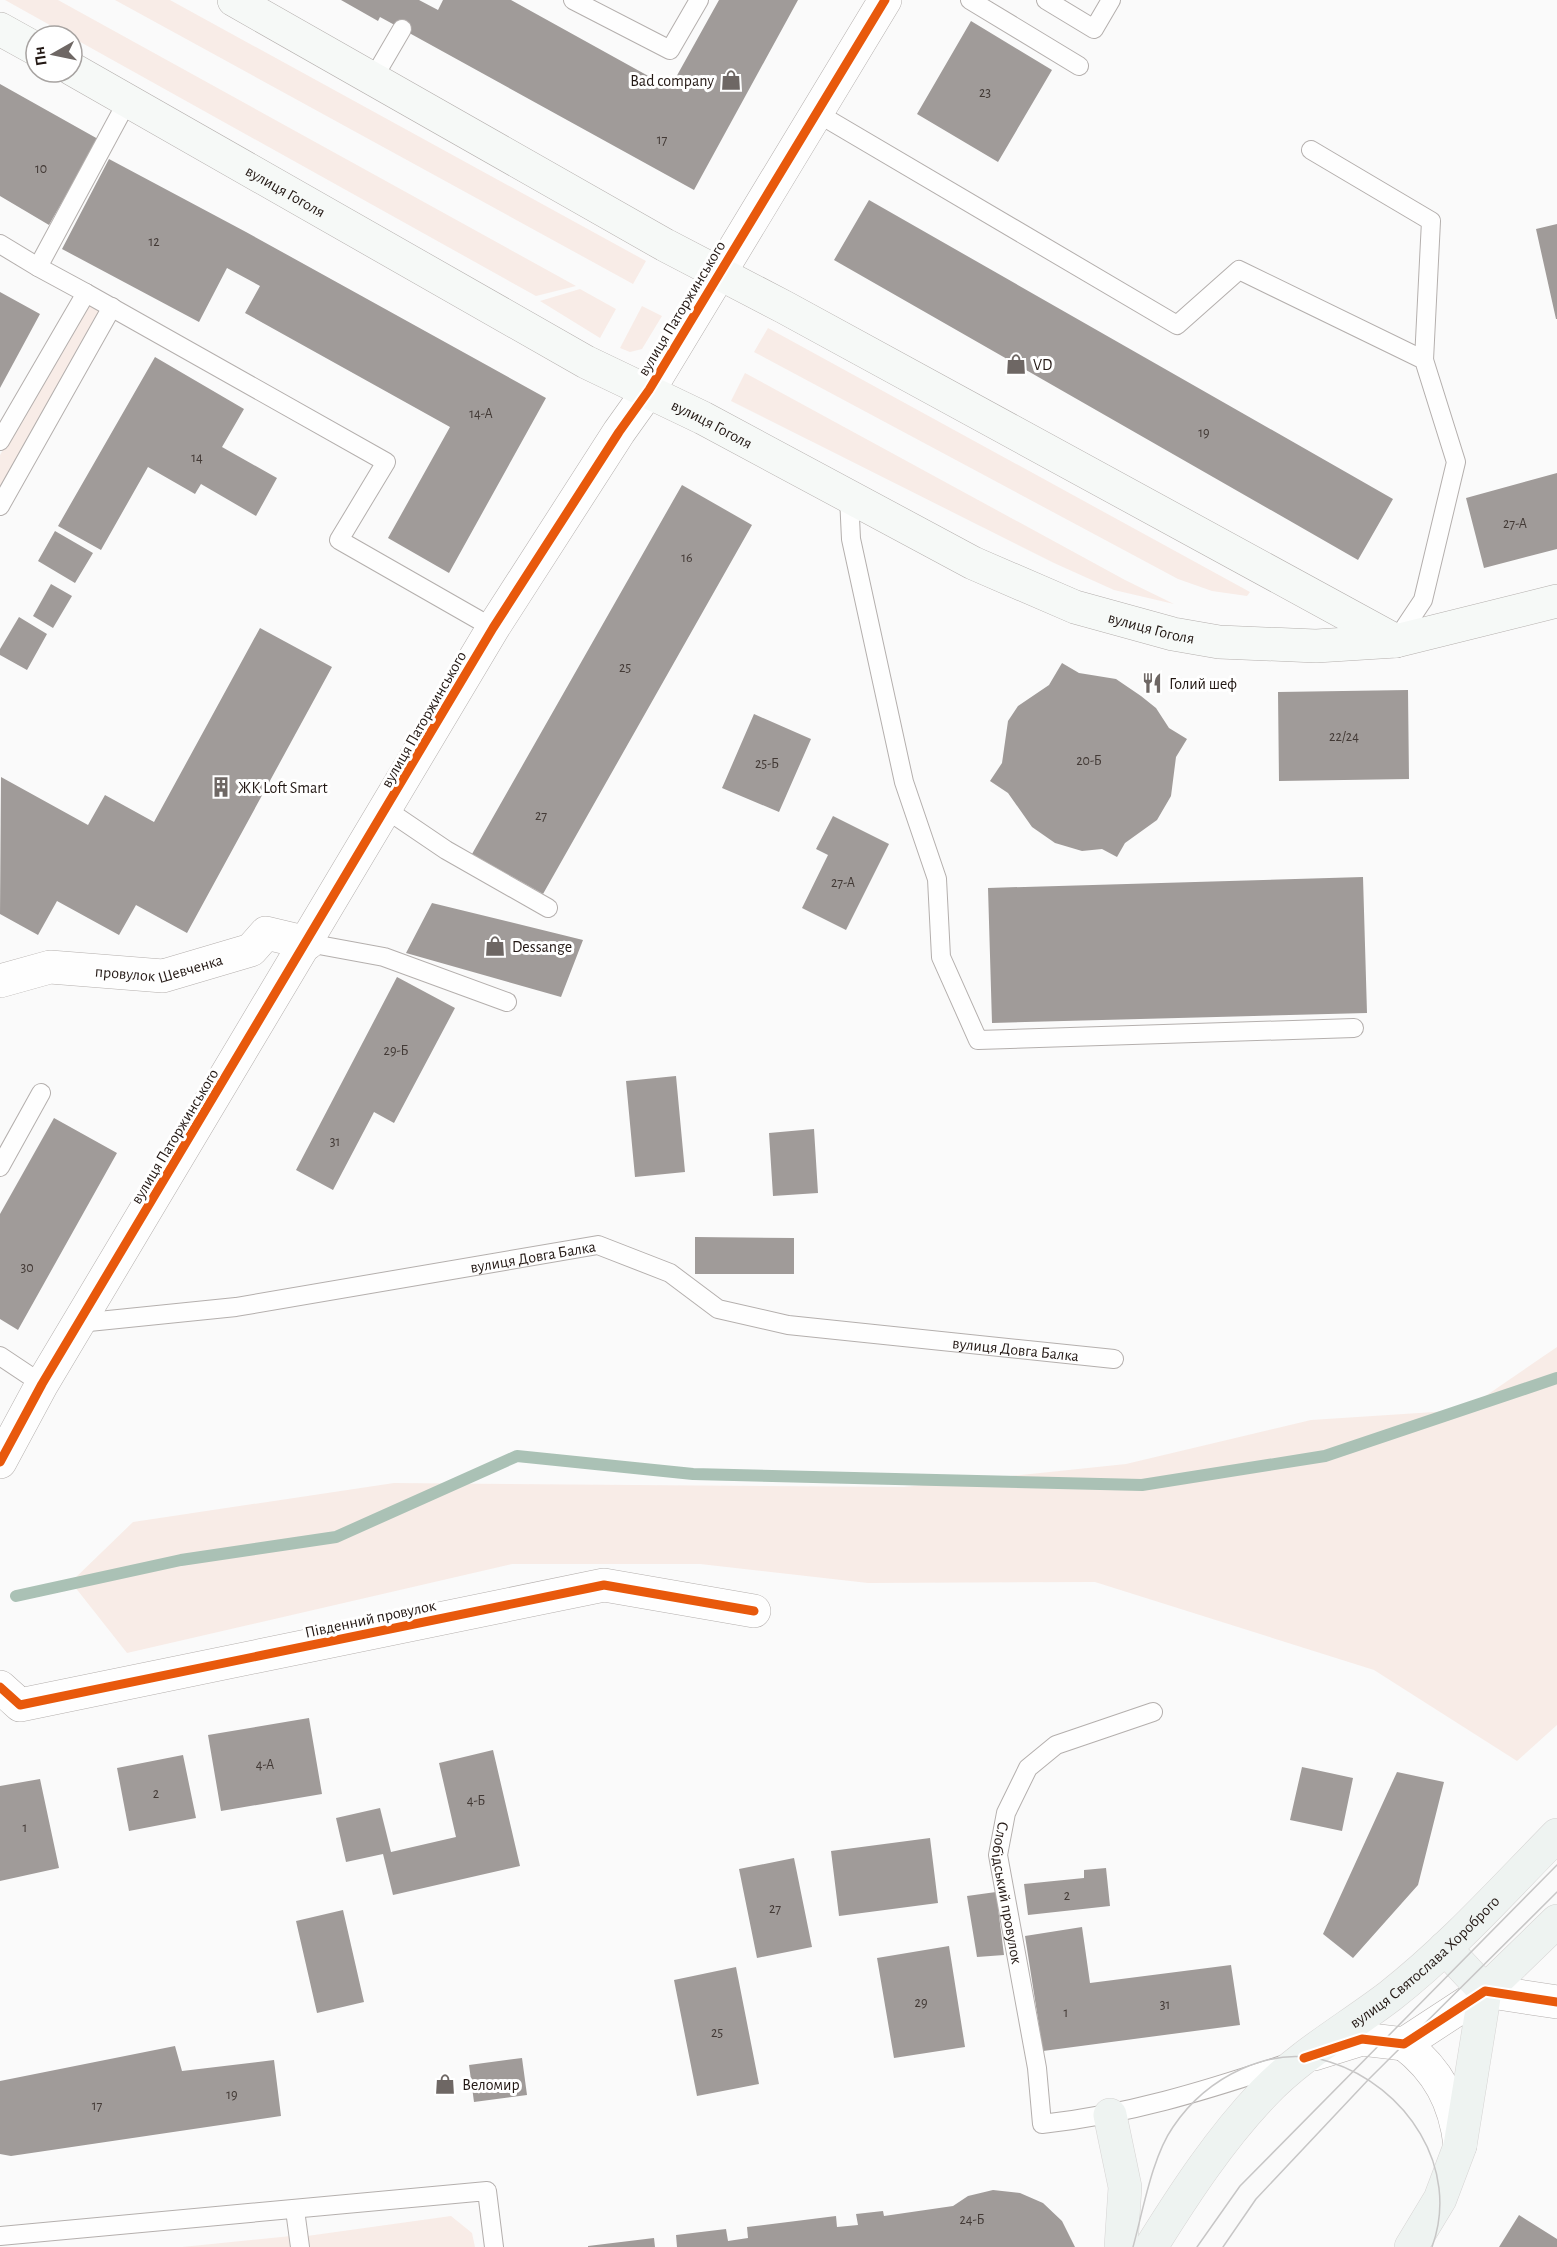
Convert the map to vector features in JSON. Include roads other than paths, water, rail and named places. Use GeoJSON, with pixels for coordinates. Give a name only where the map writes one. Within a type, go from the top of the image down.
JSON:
{"type":"FeatureCollection","features":[{"type":"Feature","properties":{"kind":"main road"},"geometry":{"type":"LineString","coordinates":[[234,0],[665,245],[719,272],[1396,641]]}},
{"type":"Feature","properties":{"kind":"main road"},"geometry":{"type":"LineString","coordinates":[[0,29],[24,42]]}},
{"type":"Feature","properties":{"kind":"main road","name":"вулиця Гоголя"},"geometry":{"type":"LineString","coordinates":[[84,76],[586,362],[649,390],[973,563],[1075,607],[1173,634],[1219,642],[1274,646],[1396,641],[1557,601]]}},
{"type":"Feature","properties":{"kind":"main road","name":"вулиця Святослава Хороброго"},"geometry":{"type":"LineString","coordinates":[[1151,2247],[1199,2174],[1264,2093],[1304,2058],[1390,1996],[1445,1948],[1557,1835]]}},
{"type":"Feature","properties":{"kind":"main road"},"geometry":{"type":"LineString","coordinates":[[1411,2247],[1440,2199],[1460,2146],[1485,1991],[1557,1922]]}},
{"type":"Feature","properties":{"kind":"main road"},"geometry":{"type":"LineString","coordinates":[[1445,1948],[1485,1991]]}},
{"type":"Feature","properties":{"kind":"main road"},"geometry":{"type":"LineString","coordinates":[[1110,2115],[1125,2187],[1121,2247]]}},
{"type":"Feature","properties":{"kind":"street","name":"вулиця Паторжинського"},"geometry":{"type":"LineString","coordinates":[[0,1462],[42,1384],[308,943],[493,628],[619,432],[649,390],[885,0]]}},
{"type":"Feature","properties":{"kind":"street","name":"провулок Шевченка"},"geometry":{"type":"LineString","coordinates":[[0,981],[50,967],[164,976],[251,950],[266,933],[308,943]]}},
{"type":"Feature","properties":{"kind":"street","name":"Південний провулок"},"geometry":{"type":"LineString","coordinates":[[0,1687],[20,1705],[604,1585],[754,1611]]}},
{"type":"Feature","properties":{"kind":"street"},"geometry":{"type":"LineString","coordinates":[[1404,2044],[1485,1991],[1557,2002]]}},
{"type":"Feature","properties":{"kind":"street"},"geometry":{"type":"LineString","coordinates":[[1304,2058],[1362,2039],[1404,2044],[1424,2060],[1439,2078],[1457,2121],[1460,2146]]}},
{"type":"Feature","properties":{"kind":"lane"},"geometry":{"type":"LineString","coordinates":[[573,0],[670,50],[699,0]]}},
{"type":"Feature","properties":{"kind":"lane"},"geometry":{"type":"LineString","coordinates":[[970,0],[1079,66]]}},
{"type":"Feature","properties":{"kind":"lane"},"geometry":{"type":"LineString","coordinates":[[1046,0],[1094,29],[1111,0]]}},
{"type":"Feature","properties":{"kind":"lane"},"geometry":{"type":"LineString","coordinates":[[374,78],[402,29]]}},
{"type":"Feature","properties":{"kind":"lane"},"geometry":{"type":"LineString","coordinates":[[38,267],[128,100]]}},
{"type":"Feature","properties":{"kind":"lane"},"geometry":{"type":"LineString","coordinates":[[817,113],[1177,325],[1239,270],[1424,360]]}},
{"type":"Feature","properties":{"kind":"lane"},"geometry":{"type":"LineString","coordinates":[[1311,150],[1431,221],[1424,360],[1456,462],[1423,600],[1396,641]]}},
{"type":"Feature","properties":{"kind":"lane"},"geometry":{"type":"LineString","coordinates":[[0,244],[386,462],[339,540],[493,628]]}},
{"type":"Feature","properties":{"kind":"lane"},"geometry":{"type":"LineString","coordinates":[[0,441],[86,292]]}},
{"type":"Feature","properties":{"kind":"lane"},"geometry":{"type":"LineString","coordinates":[[0,506],[112,307]]}},
{"type":"Feature","properties":{"kind":"lane"},"geometry":{"type":"LineString","coordinates":[[849,496],[851,539],[904,782],[937,879],[941,957],[978,1040],[1354,1028]]}},
{"type":"Feature","properties":{"kind":"lane"},"geometry":{"type":"LineString","coordinates":[[387,810],[446,850],[548,908]]}},
{"type":"Feature","properties":{"kind":"lane"},"geometry":{"type":"LineString","coordinates":[[308,943],[384,957],[507,1002]]}},
{"type":"Feature","properties":{"kind":"lane"},"geometry":{"type":"LineString","coordinates":[[0,1167],[42,1093]]}},
{"type":"Feature","properties":{"kind":"lane","name":"вулиця Довга Балка"},"geometry":{"type":"LineString","coordinates":[[79,1323],[236,1307],[598,1245],[670,1273],[718,1309],[788,1325],[1114,1359]]}},
{"type":"Feature","properties":{"kind":"lane"},"geometry":{"type":"LineString","coordinates":[[0,1356],[42,1384]]}},
{"type":"Feature","properties":{"kind":"lane","name":"Слобідський провулок"},"geometry":{"type":"LineString","coordinates":[[1110,2115],[1042,2124],[1037,2068],[998,1855],[1006,1813],[1028,1768],[1056,1745],[1153,1712]]}},
{"type":"Feature","properties":{"kind":"lane"},"geometry":{"type":"LineString","coordinates":[[1110,2115],[1204,2091],[1304,2058]]}},
{"type":"Feature","properties":{"kind":"lane"},"geometry":{"type":"LineString","coordinates":[[0,2236],[58,2239],[295,2210],[487,2191],[494,2247]]}},
{"type":"Feature","properties":{"kind":"lane"},"geometry":{"type":"LineString","coordinates":[[295,2210],[300,2247]]}},
{"type":"Feature","properties":{"kind":"waterway"},"geometry":{"type":"LineString","coordinates":[[16,1596],[181,1560],[336,1537],[517,1456],[693,1474],[1142,1485],[1325,1456],[1557,1378]]}},
{"type":"Feature","properties":{"kind":"tram line"},"geometry":{"type":"LineString","coordinates":[[1197,2247],[1240,2186],[1557,1865]]}},
{"type":"Feature","properties":{"kind":"tram line"},"geometry":{"type":"LineString","coordinates":[[1223,2247],[1256,2199],[1368,2080],[1557,1892]]}},
{"type":"Feature","properties":{"kind":"tram line"},"geometry":{"type":"LineString","coordinates":[[1133,2247],[1159,2153],[1173,2127],[1187,2109],[1221,2080],[1241,2069],[1263,2061],[1285,2057],[1307,2057],[1330,2062],[1357,2074],[1382,2090],[1403,2110],[1420,2134],[1433,2160],[1439,2188],[1439,2217],[1432,2247]]}},
{"type":"Feature","properties":{"kind":"place","name":"Bad company"},"geometry":{"type":"Point","coordinates":[731,80]}},
{"type":"Feature","properties":{"kind":"place","name":"VD"},"geometry":{"type":"Point","coordinates":[1016,364]}},
{"type":"Feature","properties":{"kind":"place","name":"Голий шеф"},"geometry":{"type":"Point","coordinates":[1152,683]}},
{"type":"Feature","properties":{"kind":"place","name":"ЖК Loft Smart"},"geometry":{"type":"Point","coordinates":[221,787]}},
{"type":"Feature","properties":{"kind":"place","name":"Dessange"},"geometry":{"type":"Point","coordinates":[495,946]}},
{"type":"Feature","properties":{"kind":"place","name":"Веломир"},"geometry":{"type":"Point","coordinates":[445,2084]}}]}
